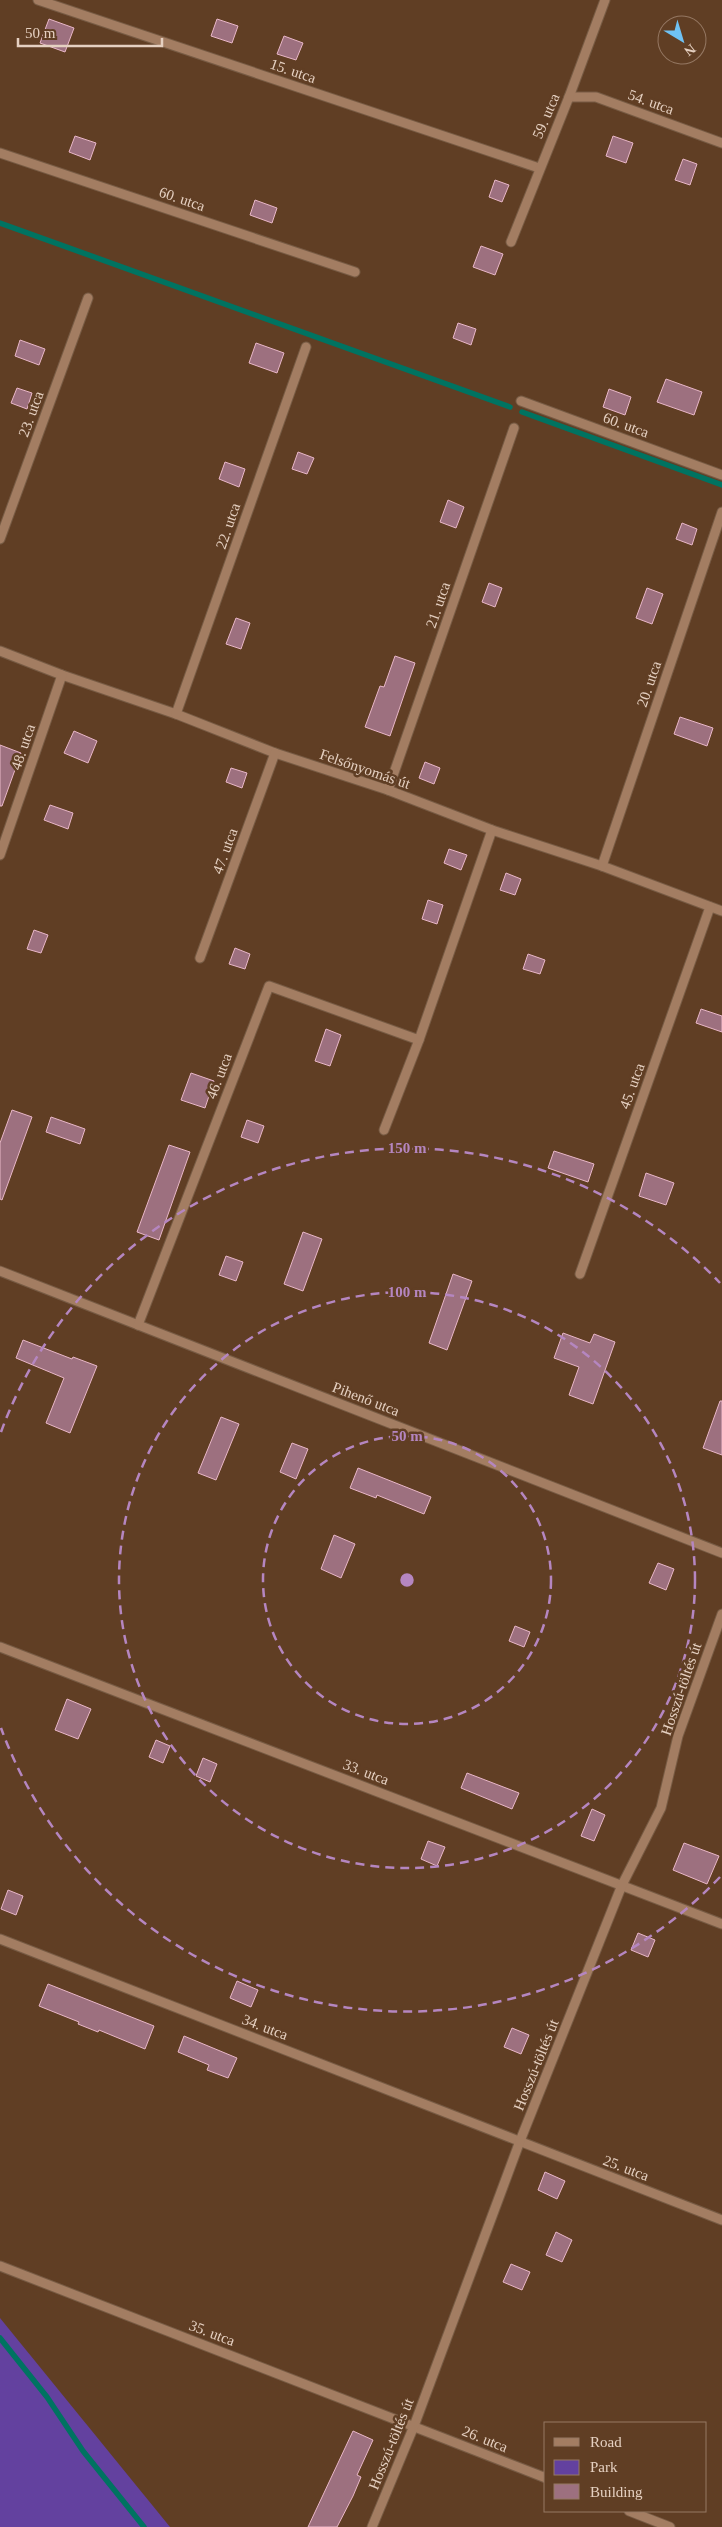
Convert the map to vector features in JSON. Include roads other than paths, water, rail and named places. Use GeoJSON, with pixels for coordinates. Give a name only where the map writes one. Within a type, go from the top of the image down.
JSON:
{"type":"FeatureCollection","features":[{"type":"Feature","properties":{"kind":"street","name":"15. utca"},"geometry":{"type":"LineString","coordinates":[[38,0],[539,168]]}},
{"type":"Feature","properties":{"kind":"street","name":"59. utca"},"geometry":{"type":"LineString","coordinates":[[511,242],[569,97],[605,0]]}},
{"type":"Feature","properties":{"kind":"street","name":"54. utca"},"geometry":{"type":"LineString","coordinates":[[569,97],[596,97],[722,142]]}},
{"type":"Feature","properties":{"kind":"street","name":"60. utca"},"geometry":{"type":"LineString","coordinates":[[0,153],[355,272]]}},
{"type":"Feature","properties":{"kind":"street","name":"23. utca"},"geometry":{"type":"LineString","coordinates":[[0,539],[88,298]]}},
{"type":"Feature","properties":{"kind":"street","name":"22. utca"},"geometry":{"type":"LineString","coordinates":[[176,714],[306,347]]}},
{"type":"Feature","properties":{"kind":"street","name":"60. utca"},"geometry":{"type":"LineString","coordinates":[[521,401],[722,475]]}},
{"type":"Feature","properties":{"kind":"street","name":"21. utca"},"geometry":{"type":"LineString","coordinates":[[388,790],[514,428]]}},
{"type":"Feature","properties":{"kind":"street","name":"20. utca"},"geometry":{"type":"LineString","coordinates":[[602,866],[722,512]]}},
{"type":"Feature","properties":{"kind":"street","name":"Felsőnyomás út"},"geometry":{"type":"LineString","coordinates":[[0,651],[62,675],[176,714],[275,753],[388,790],[492,830],[602,866],[722,911]]}},
{"type":"Feature","properties":{"kind":"street","name":"48. utca"},"geometry":{"type":"LineString","coordinates":[[0,855],[62,675]]}},
{"type":"Feature","properties":{"kind":"street","name":"47. utca"},"geometry":{"type":"LineString","coordinates":[[200,958],[275,753]]}},
{"type":"Feature","properties":{"kind":"street"},"geometry":{"type":"LineString","coordinates":[[384,1130],[418,1040],[492,830]]}},
{"type":"Feature","properties":{"kind":"street","name":"45. utca"},"geometry":{"type":"LineString","coordinates":[[580,1274],[710,907]]}},
{"type":"Feature","properties":{"kind":"street","name":"46. utca"},"geometry":{"type":"LineString","coordinates":[[138,1325],[269,986],[418,1040]]}},
{"type":"Feature","properties":{"kind":"street","name":"Pihenő utca"},"geometry":{"type":"LineString","coordinates":[[0,1271],[722,1553]]}},
{"type":"Feature","properties":{"kind":"street","name":"Hosszú-töltés út"},"geometry":{"type":"LineString","coordinates":[[372,2527],[414,2426],[520,2141],[622,1885],[661,1808],[678,1736],[722,1614]]}},
{"type":"Feature","properties":{"kind":"street","name":"33. utca"},"geometry":{"type":"LineString","coordinates":[[0,1647],[722,1924]]}},
{"type":"Feature","properties":{"kind":"street","name":"34. utca"},"geometry":{"type":"LineString","coordinates":[[0,1939],[520,2141]]}},
{"type":"Feature","properties":{"kind":"street","name":"25. utca"},"geometry":{"type":"LineString","coordinates":[[520,2141],[722,2220]]}},
{"type":"Feature","properties":{"kind":"street","name":"35. utca"},"geometry":{"type":"LineString","coordinates":[[0,2266],[414,2426]]}},
{"type":"Feature","properties":{"kind":"street","name":"26. utca"},"geometry":{"type":"LineString","coordinates":[[414,2426],[544,2477]]}},
{"type":"Feature","properties":{"kind":"street"},"geometry":{"type":"LineString","coordinates":[[632,2512],[670,2527]]}},
{"type":"Feature","properties":{"kind":"waterway"},"geometry":{"type":"LineString","coordinates":[[0,223],[510,407]]}},
{"type":"Feature","properties":{"kind":"waterway"},"geometry":{"type":"LineString","coordinates":[[522,412],[722,485]]}},
{"type":"Feature","properties":{"kind":"waterway"},"geometry":{"type":"LineString","coordinates":[[0,2338],[47,2397],[83,2451],[144,2527]]}}]}
